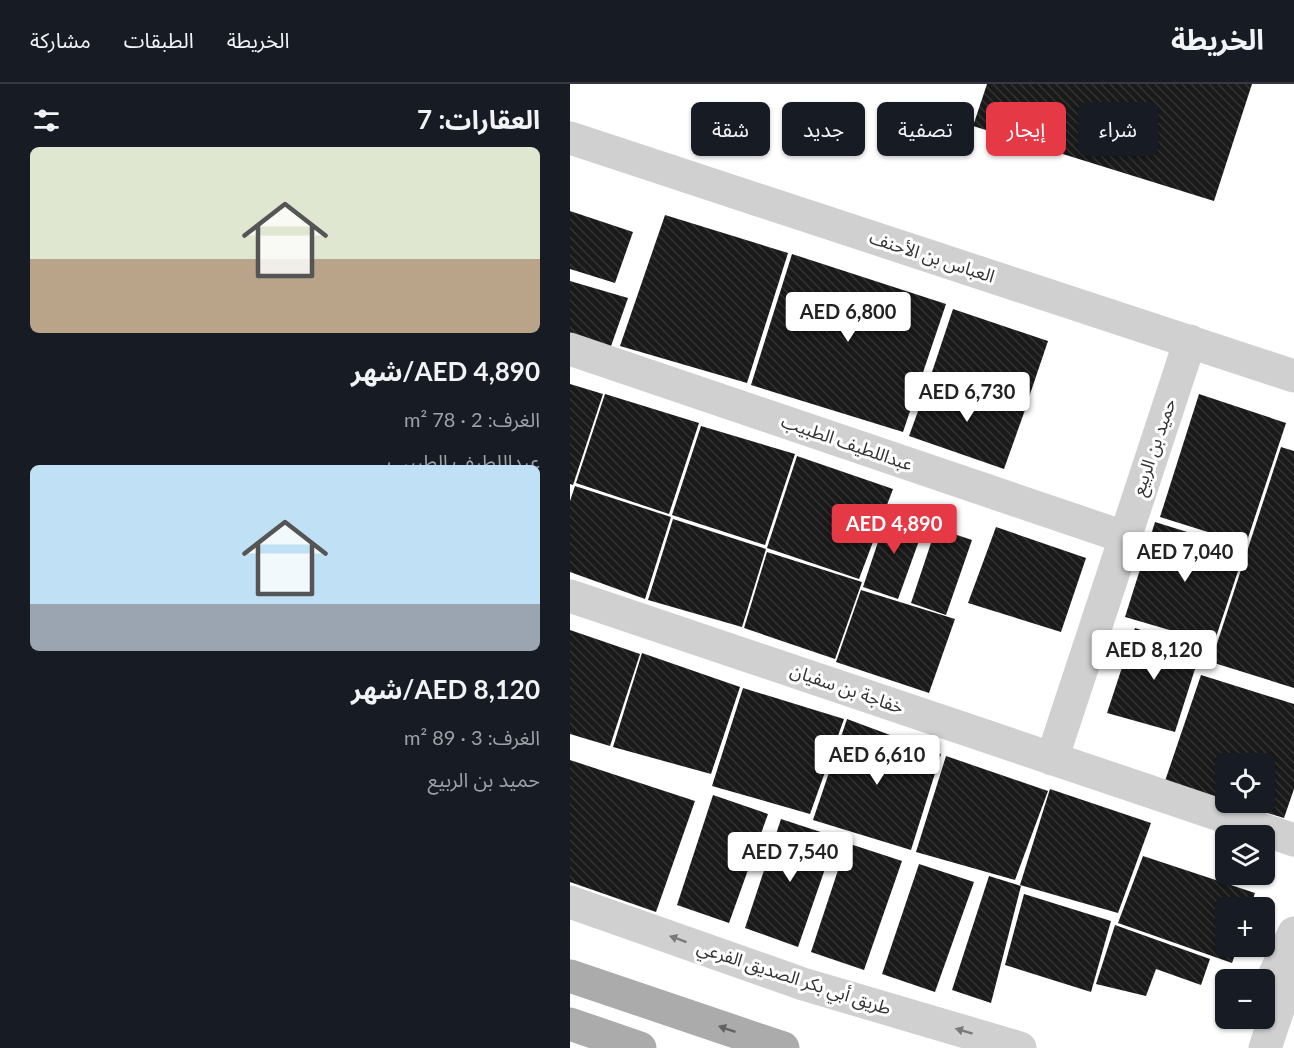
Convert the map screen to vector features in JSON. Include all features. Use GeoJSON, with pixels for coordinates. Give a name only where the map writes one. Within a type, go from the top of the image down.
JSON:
{"type":"FeatureCollection","features":[{"type":"Feature","properties":{"kind":"main road"},"geometry":{"type":"LineString","coordinates":[[570,976],[783,1048]]}},
{"type":"Feature","properties":{"kind":"main road"},"geometry":{"type":"LineString","coordinates":[[570,1024],[640,1048]]}},
{"type":"Feature","properties":{"kind":"street","name":"العباس بن الأحنف"},"geometry":{"type":"LineString","coordinates":[[570,138],[1294,376]]}},
{"type":"Feature","properties":{"kind":"street","name":"حميد بن الربيع"},"geometry":{"type":"LineString","coordinates":[[1052,759],[1190,341]]}},
{"type":"Feature","properties":{"kind":"street","name":"عبداللطيف الطبيب"},"geometry":{"type":"LineString","coordinates":[[570,349],[1124,537]]}},
{"type":"Feature","properties":{"kind":"street","name":"خفاجة بن سفيان"},"geometry":{"type":"LineString","coordinates":[[570,596],[1294,840]]}},
{"type":"Feature","properties":{"kind":"street","name":"طريق أبي بكر الصديق الفرعي"},"geometry":{"type":"LineString","coordinates":[[570,902],[802,984],[1020,1048]]}},
{"type":"Feature","properties":{"kind":"street"},"geometry":{"type":"LineString","coordinates":[[1275,974],[1294,933]]}},
{"type":"Feature","properties":{"kind":"street"},"geometry":{"type":"LineString","coordinates":[[1265,1048],[1294,962]]}},
{"type":"Feature","properties":{"kind":"street"},"geometry":{"type":"LineString","coordinates":[[1294,1000],[1294,1026]]}},
{"type":"Feature","properties":{"kind":"street"},"geometry":{"type":"LineString","coordinates":[[1242,1048],[1250,1029]]}},
{"type":"Feature","properties":{"kind":"building"},"geometry":{"type":"Polygon","coordinates":[[[987,84],[1252,84],[1214,201],[1066,155],[1066,102],[986,102],[986,130],[974,126],[987,84]]]}},
{"type":"Feature","properties":{"kind":"building"},"geometry":{"type":"Polygon","coordinates":[[[570,211],[633,232],[615,283],[570,269],[570,211]]]}},
{"type":"Feature","properties":{"kind":"building"},"geometry":{"type":"Polygon","coordinates":[[[665,215],[788,253],[747,383],[620,346],[665,215]]]}},
{"type":"Feature","properties":{"kind":"building"},"geometry":{"type":"Polygon","coordinates":[[[792,254],[946,304],[903,432],[751,385],[792,254]]]}},
{"type":"Feature","properties":{"kind":"building"},"geometry":{"type":"Polygon","coordinates":[[[570,281],[628,298],[610,349],[570,336],[570,281]]]}},
{"type":"Feature","properties":{"kind":"building"},"geometry":{"type":"Polygon","coordinates":[[[953,309],[1048,341],[1026,406],[931,375],[953,309]]]}},
{"type":"Feature","properties":{"kind":"building"},"geometry":{"type":"Polygon","coordinates":[[[930,378],[1025,410],[1004,469],[909,436],[930,378]]]}},
{"type":"Feature","properties":{"kind":"building"},"geometry":{"type":"Polygon","coordinates":[[[570,384],[603,394],[573,485],[570,484],[570,384]]]}},
{"type":"Feature","properties":{"kind":"building"},"geometry":{"type":"Polygon","coordinates":[[[605,394],[699,423],[669,514],[576,483],[605,394]]]}},
{"type":"Feature","properties":{"kind":"building"},"geometry":{"type":"Polygon","coordinates":[[[1199,394],[1286,423],[1246,544],[1160,517],[1199,394]]]}},
{"type":"Feature","properties":{"kind":"building"},"geometry":{"type":"Polygon","coordinates":[[[701,426],[795,454],[765,545],[672,515],[701,426]]]}},
{"type":"Feature","properties":{"kind":"building"},"geometry":{"type":"Polygon","coordinates":[[[1281,447],[1294,451],[1294,688],[1211,662],[1281,447]]]}},
{"type":"Feature","properties":{"kind":"building"},"geometry":{"type":"Polygon","coordinates":[[[797,456],[893,489],[859,579],[767,548],[797,456]]]}},
{"type":"Feature","properties":{"kind":"building"},"geometry":{"type":"Polygon","coordinates":[[[575,486],[671,517],[645,599],[570,572],[570,501],[575,486]]]}},
{"type":"Feature","properties":{"kind":"building"},"geometry":{"type":"Polygon","coordinates":[[[888,512],[925,524],[898,599],[863,587],[888,512]]]}},
{"type":"Feature","properties":{"kind":"building"},"geometry":{"type":"Polygon","coordinates":[[[673,519],[766,549],[742,627],[648,600],[673,519]]]}},
{"type":"Feature","properties":{"kind":"building"},"geometry":{"type":"Polygon","coordinates":[[[1155,522],[1245,550],[1214,643],[1125,617],[1155,522]]]}},
{"type":"Feature","properties":{"kind":"building"},"geometry":{"type":"Polygon","coordinates":[[[996,527],[1086,558],[1061,632],[968,603],[996,527]]]}},
{"type":"Feature","properties":{"kind":"building"},"geometry":{"type":"Polygon","coordinates":[[[936,528],[972,540],[946,615],[911,603],[936,528]]]}},
{"type":"Feature","properties":{"kind":"building"},"geometry":{"type":"Polygon","coordinates":[[[767,552],[862,582],[835,659],[744,628],[767,552]]]}},
{"type":"Feature","properties":{"kind":"building"},"geometry":{"type":"Polygon","coordinates":[[[861,590],[955,619],[929,693],[836,662],[861,590]]]}},
{"type":"Feature","properties":{"kind":"building"},"geometry":{"type":"Polygon","coordinates":[[[1135,628],[1201,650],[1175,732],[1107,713],[1135,628]]]}},
{"type":"Feature","properties":{"kind":"building"},"geometry":{"type":"Polygon","coordinates":[[[570,630],[640,654],[610,746],[570,734],[570,630]]]}},
{"type":"Feature","properties":{"kind":"building"},"geometry":{"type":"Polygon","coordinates":[[[642,653],[740,687],[711,774],[613,747],[642,653]]]}},
{"type":"Feature","properties":{"kind":"building"},"geometry":{"type":"Polygon","coordinates":[[[1201,675],[1294,704],[1294,789],[1284,818],[1268,813],[1275,813],[1275,753],[1215,753],[1215,797],[1165,781],[1201,675]]]}},
{"type":"Feature","properties":{"kind":"building"},"geometry":{"type":"Polygon","coordinates":[[[743,688],[844,719],[810,814],[712,786],[743,688]]]}},
{"type":"Feature","properties":{"kind":"building"},"geometry":{"type":"Polygon","coordinates":[[[847,719],[941,754],[911,850],[813,820],[847,719]]]}},
{"type":"Feature","properties":{"kind":"building"},"geometry":{"type":"Polygon","coordinates":[[[946,756],[1048,791],[1015,880],[916,852],[946,756]]]}},
{"type":"Feature","properties":{"kind":"building"},"geometry":{"type":"Polygon","coordinates":[[[570,760],[695,801],[656,912],[570,882],[570,760]]]}},
{"type":"Feature","properties":{"kind":"building"},"geometry":{"type":"Polygon","coordinates":[[[1050,789],[1151,823],[1118,913],[1020,885],[1050,789]]]}},
{"type":"Feature","properties":{"kind":"building"},"geometry":{"type":"Polygon","coordinates":[[[713,795],[768,814],[729,923],[677,905],[713,795]]]}},
{"type":"Feature","properties":{"kind":"building"},"geometry":{"type":"Polygon","coordinates":[[[781,819],[836,837],[798,947],[745,928],[781,819]]]}},
{"type":"Feature","properties":{"kind":"building"},"geometry":{"type":"Polygon","coordinates":[[[847,843],[902,861],[864,970],[811,952],[847,843]]]}},
{"type":"Feature","properties":{"kind":"building"},"geometry":{"type":"Polygon","coordinates":[[[1143,856],[1215,880],[1215,885],[1231,885],[1255,893],[1254,897],[1215,897],[1215,957],[1234,957],[1232,963],[1118,923],[1143,856]]]}},
{"type":"Feature","properties":{"kind":"building"},"geometry":{"type":"Polygon","coordinates":[[[919,864],[974,882],[935,992],[882,974],[919,864]]]}},
{"type":"Feature","properties":{"kind":"building"},"geometry":{"type":"Polygon","coordinates":[[[989,876],[1021,886],[991,1003],[952,990],[989,876]]]}},
{"type":"Feature","properties":{"kind":"building"},"geometry":{"type":"Polygon","coordinates":[[[1024,894],[1111,921],[1091,992],[1005,965],[1024,894]]]}},
{"type":"Feature","properties":{"kind":"building"},"geometry":{"type":"Polygon","coordinates":[[[1115,925],[1210,959],[1201,985],[1156,969],[1146,996],[1096,984],[1115,925]]]}}]}
